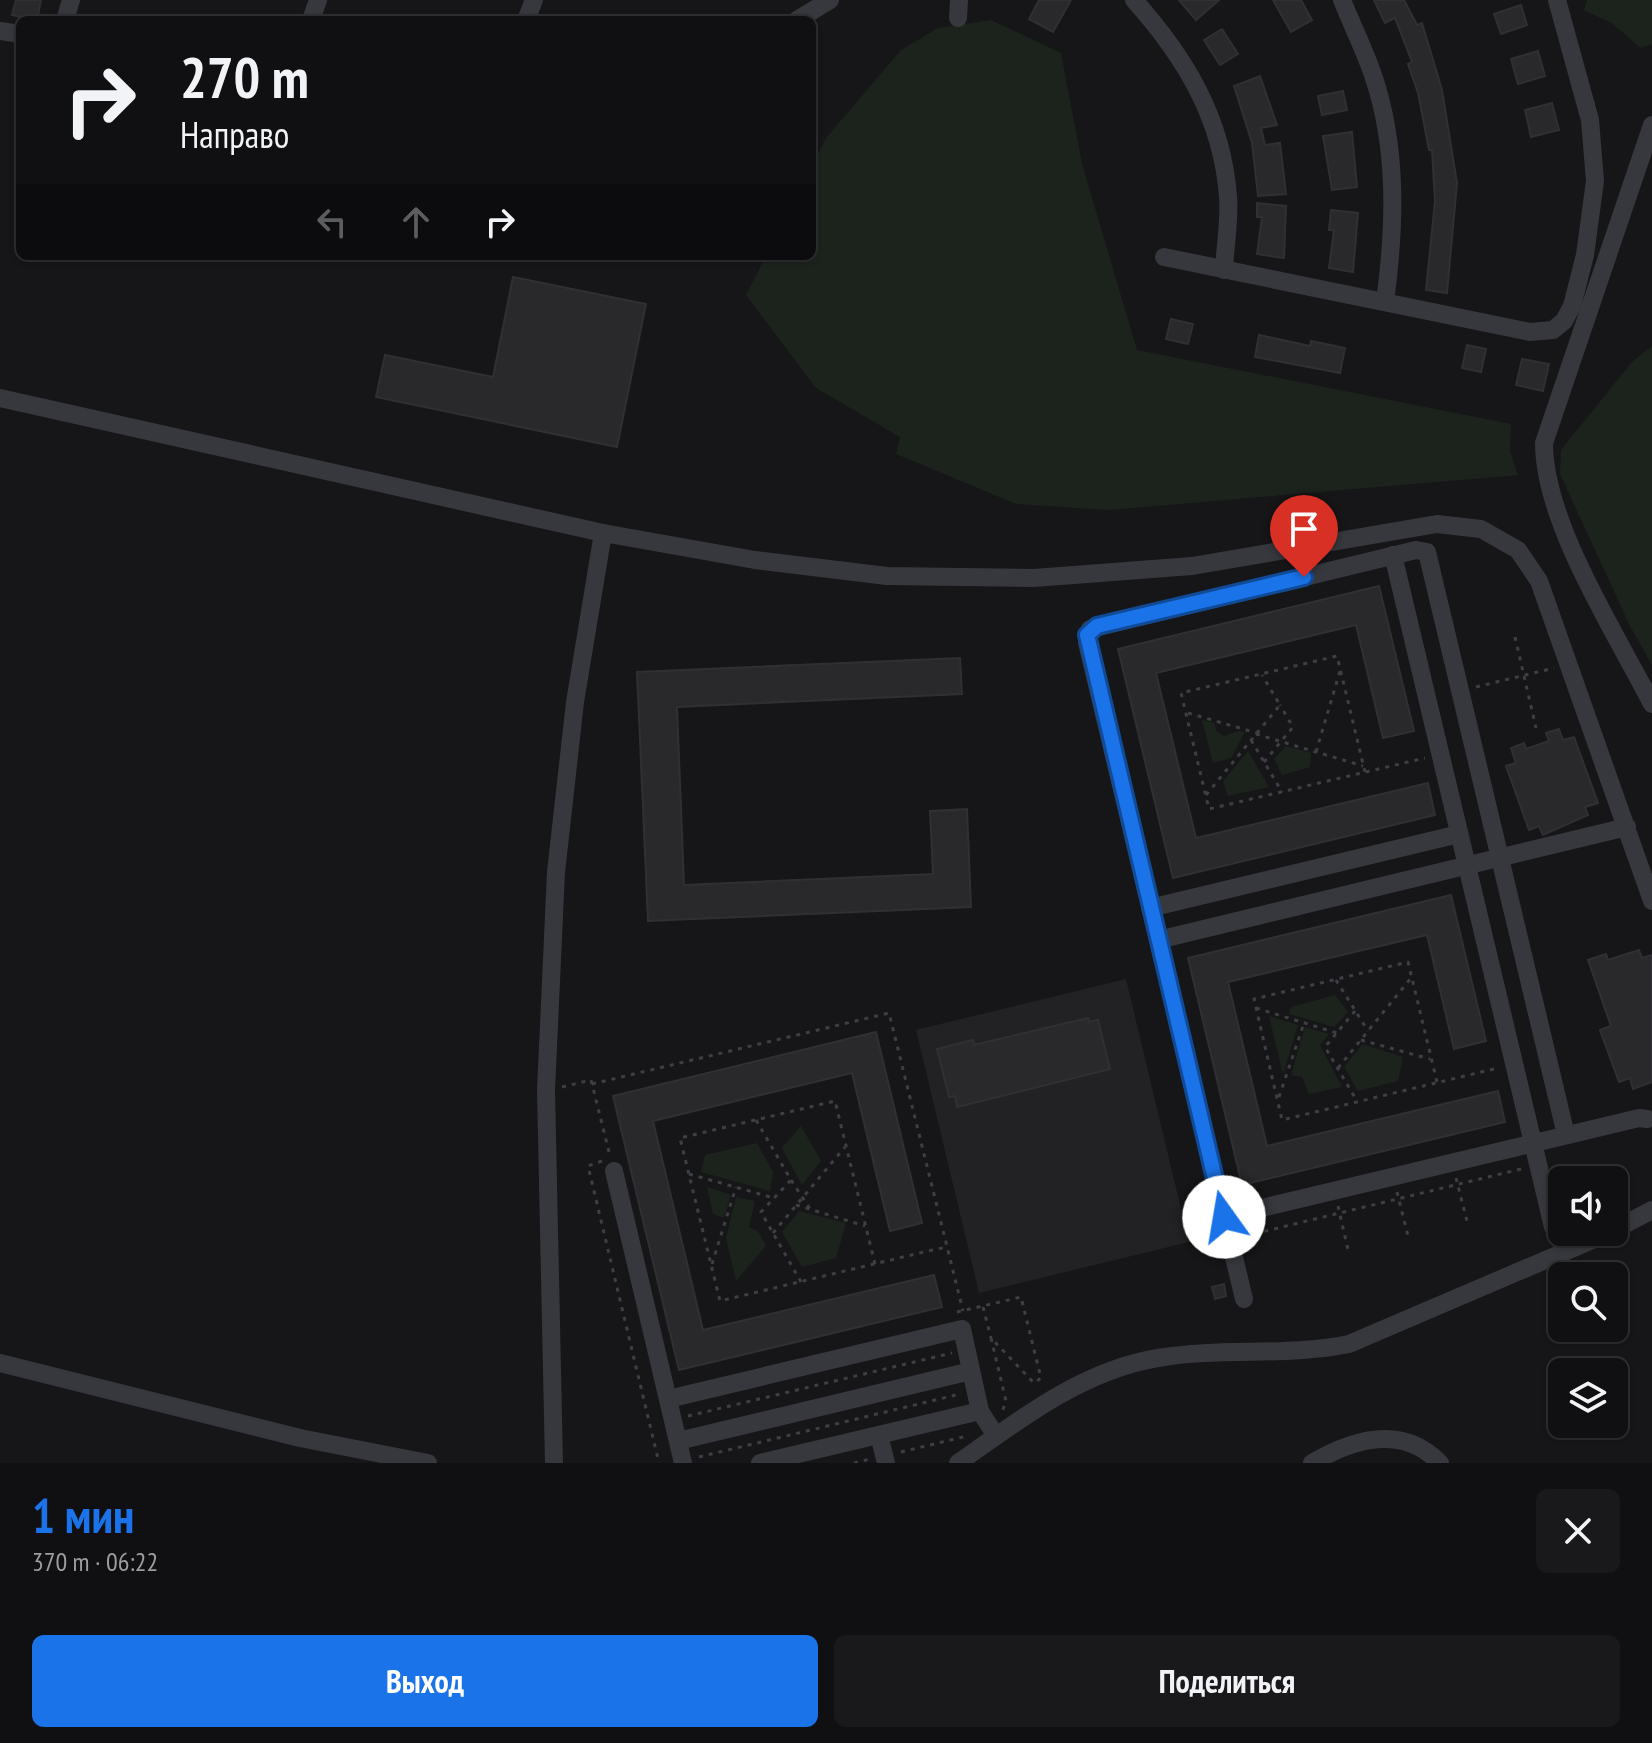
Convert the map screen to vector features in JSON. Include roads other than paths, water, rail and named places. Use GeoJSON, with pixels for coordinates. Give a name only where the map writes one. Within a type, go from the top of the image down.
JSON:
{"type":"FeatureCollection","features":[{"type":"Feature","properties":{"kind":"street"},"geometry":{"type":"LineString","coordinates":[[804,16],[830,0]]}},
{"type":"Feature","properties":{"kind":"street"},"geometry":{"type":"LineString","coordinates":[[1134,0],[1171,41],[1201,90],[1221,147],[1229,198],[1224,270]]}},
{"type":"Feature","properties":{"kind":"street"},"geometry":{"type":"LineString","coordinates":[[1342,0],[1374,77],[1391,157],[1393,240],[1385,302]]}},
{"type":"Feature","properties":{"kind":"street"},"geometry":{"type":"LineString","coordinates":[[1164,257],[1530,332],[1553,330],[1564,321],[1572,306],[1585,255],[1595,181],[1590,120],[1557,0]]}},
{"type":"Feature","properties":{"kind":"street"},"geometry":{"type":"LineString","coordinates":[[1652,125],[1544,443],[1544,460],[1553,495],[1584,574],[1652,704]]}},
{"type":"Feature","properties":{"kind":"street"},"geometry":{"type":"LineString","coordinates":[[0,398],[603,533],[755,560],[887,576],[1034,578],[1192,566],[1437,524],[1481,529],[1518,550],[1539,581],[1652,901]]}},
{"type":"Feature","properties":{"kind":"street"},"geometry":{"type":"LineString","coordinates":[[554,1463],[546,1090],[556,872],[575,702],[603,533]]}},
{"type":"Feature","properties":{"kind":"street"},"geometry":{"type":"LineString","coordinates":[[1244,1299],[1087,643],[1090,629],[1393,555],[1421,549],[1427,552],[1566,1135]]}},
{"type":"Feature","properties":{"kind":"street"},"geometry":{"type":"LineString","coordinates":[[1393,555],[1548,1206]]}},
{"type":"Feature","properties":{"kind":"street"},"geometry":{"type":"LineString","coordinates":[[1158,940],[1627,827]]}},
{"type":"Feature","properties":{"kind":"street"},"geometry":{"type":"LineString","coordinates":[[1150,908],[1459,834]]}},
{"type":"Feature","properties":{"kind":"street"},"geometry":{"type":"LineString","coordinates":[[1224,1217],[1566,1135],[1647,1119]]}},
{"type":"Feature","properties":{"kind":"street"},"geometry":{"type":"LineString","coordinates":[[612,1165],[678,1441],[689,1460]]}},
{"type":"Feature","properties":{"kind":"street"},"geometry":{"type":"LineString","coordinates":[[1628,1223],[1652,1210]]}},
{"type":"Feature","properties":{"kind":"street"},"geometry":{"type":"LineString","coordinates":[[760,1463],[879,1435],[983,1421],[1156,1358],[1201,1353],[1317,1350],[1349,1344],[1577,1246]]}},
{"type":"Feature","properties":{"kind":"street"},"geometry":{"type":"LineString","coordinates":[[668,1399],[956,1321],[964,1372],[983,1421]]}},
{"type":"Feature","properties":{"kind":"street"},"geometry":{"type":"LineString","coordinates":[[0,1363],[300,1438],[428,1463]]}},
{"type":"Feature","properties":{"kind":"street"},"geometry":{"type":"LineString","coordinates":[[678,1441],[964,1372]]}},
{"type":"Feature","properties":{"kind":"street"},"geometry":{"type":"LineString","coordinates":[[959,1455],[983,1421]]}},
{"type":"Feature","properties":{"kind":"street"},"geometry":{"type":"LineString","coordinates":[[879,1435],[885,1459]]}},
{"type":"Feature","properties":{"kind":"street"},"geometry":{"type":"LineString","coordinates":[[1312,1463],[1340,1447],[1379,1438],[1416,1445],[1440,1463]]}}]}
